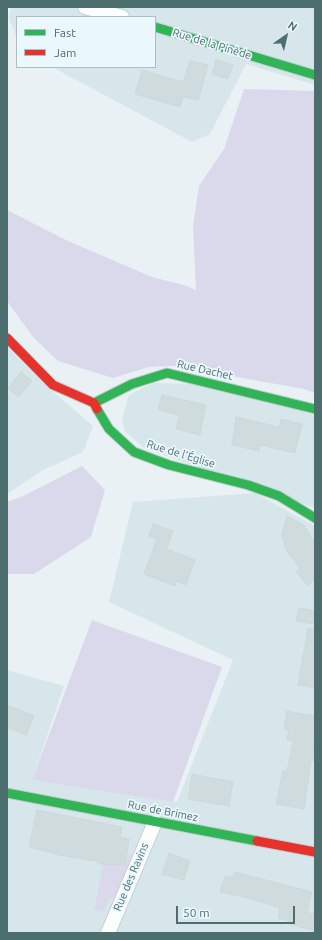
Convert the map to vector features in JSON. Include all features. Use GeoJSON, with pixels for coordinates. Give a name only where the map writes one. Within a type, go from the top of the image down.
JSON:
{"type":"FeatureCollection","features":[{"type":"Feature","properties":{"kind":"street"},"geometry":{"type":"LineString","coordinates":[[85,7],[121,13]]}},
{"type":"Feature","properties":{"kind":"street","name":"Rue de la Pinède"},"geometry":{"type":"LineString","coordinates":[[156,27],[315,75]]}},
{"type":"Feature","properties":{"kind":"street"},"geometry":{"type":"LineString","coordinates":[[7,338],[53,385],[94,403]]}},
{"type":"Feature","properties":{"kind":"street","name":"Rue Dachet"},"geometry":{"type":"LineString","coordinates":[[94,403],[132,384],[167,373],[315,409]]}},
{"type":"Feature","properties":{"kind":"street","name":"Rue de l'Église"},"geometry":{"type":"LineString","coordinates":[[94,403],[109,429],[134,452],[169,465],[248,485],[279,496],[315,518]]}},
{"type":"Feature","properties":{"kind":"street","name":"Rue de Brimez"},"geometry":{"type":"LineString","coordinates":[[7,793],[315,852]]}},
{"type":"Feature","properties":{"kind":"street","name":"Rue des Ravins"},"geometry":{"type":"LineString","coordinates":[[108,933],[155,822]]}},
{"type":"Feature","properties":{"kind":"shaded area"},"geometry":{"type":"Polygon","coordinates":[[[11,7],[315,7],[315,85],[246,64],[210,134],[192,142],[54,68],[156,68],[156,16],[16,16],[16,36],[9,18],[11,7]]]}},
{"type":"Feature","properties":{"kind":"shaded area"},"geometry":{"type":"Polygon","coordinates":[[[244,89],[315,91],[315,393],[304,389],[231,376],[196,365],[149,367],[113,378],[58,361],[33,337],[7,301],[7,210],[68,241],[152,277],[187,286],[196,290],[193,225],[199,186],[224,149],[244,89]]]}},
{"type":"Feature","properties":{"kind":"shaded area"},"geometry":{"type":"Polygon","coordinates":[[[7,347],[44,384],[93,426],[83,452],[43,470],[7,494],[7,347]]]}},
{"type":"Feature","properties":{"kind":"shaded area"},"geometry":{"type":"Polygon","coordinates":[[[153,383],[199,384],[315,414],[315,508],[144,448],[125,432],[122,419],[129,395],[153,383]]]}},
{"type":"Feature","properties":{"kind":"shaded area"},"geometry":{"type":"Polygon","coordinates":[[[82,466],[105,490],[91,537],[34,574],[7,574],[7,502],[21,497],[82,466]]]}},
{"type":"Feature","properties":{"kind":"shaded area"},"geometry":{"type":"Polygon","coordinates":[[[255,493],[315,526],[315,933],[7,933],[7,670],[64,686],[32,780],[177,802],[233,660],[109,602],[133,502],[255,493]]]}},
{"type":"Feature","properties":{"kind":"shaded area"},"geometry":{"type":"Polygon","coordinates":[[[92,620],[222,667],[173,802],[32,780],[92,620]]]}},
{"type":"Feature","properties":{"kind":"shaded area"},"geometry":{"type":"Polygon","coordinates":[[[130,854],[134,855],[118,896],[109,898],[104,912],[94,910],[103,865],[124,867],[130,854]]]}},
{"type":"Feature","properties":{"kind":"building"},"geometry":{"type":"Polygon","coordinates":[[[216,60],[233,65],[228,79],[212,74],[216,60]]]}},
{"type":"Feature","properties":{"kind":"building"},"geometry":{"type":"Polygon","coordinates":[[[190,61],[208,65],[198,100],[183,97],[180,107],[135,94],[142,70],[183,82],[190,61]]]}},
{"type":"Feature","properties":{"kind":"building"},"geometry":{"type":"Polygon","coordinates":[[[21,372],[32,381],[18,397],[8,388],[21,372]]]}},
{"type":"Feature","properties":{"kind":"building"},"geometry":{"type":"Polygon","coordinates":[[[162,395],[206,405],[200,435],[176,429],[179,415],[158,410],[162,395]]]}},
{"type":"Feature","properties":{"kind":"building"},"geometry":{"type":"Polygon","coordinates":[[[236,417],[279,427],[281,419],[302,424],[295,453],[260,445],[259,451],[232,445],[236,417]]]}},
{"type":"Feature","properties":{"kind":"building"},"geometry":{"type":"Polygon","coordinates":[[[287,516],[304,525],[315,543],[315,579],[308,586],[296,572],[300,569],[286,550],[282,535],[287,516]]]}},
{"type":"Feature","properties":{"kind":"building"},"geometry":{"type":"Polygon","coordinates":[[[153,524],[173,531],[167,549],[195,560],[186,585],[176,581],[175,586],[144,574],[157,539],[149,536],[153,524]]]}},
{"type":"Feature","properties":{"kind":"building"},"geometry":{"type":"Polygon","coordinates":[[[299,608],[315,611],[315,624],[296,621],[299,608]]]}},
{"type":"Feature","properties":{"kind":"building"},"geometry":{"type":"Polygon","coordinates":[[[308,628],[315,629],[315,688],[298,685],[308,628]]]}},
{"type":"Feature","properties":{"kind":"building"},"geometry":{"type":"Polygon","coordinates":[[[7,705],[34,716],[26,735],[7,727],[7,705]]]}},
{"type":"Feature","properties":{"kind":"building"},"geometry":{"type":"Polygon","coordinates":[[[287,711],[315,716],[313,761],[311,761],[304,809],[276,804],[283,771],[287,771],[293,742],[287,740],[289,730],[284,728],[287,711]]]}},
{"type":"Feature","properties":{"kind":"building"},"geometry":{"type":"Polygon","coordinates":[[[192,774],[233,782],[229,806],[188,799],[192,774]]]}},
{"type":"Feature","properties":{"kind":"building"},"geometry":{"type":"Polygon","coordinates":[[[37,810],[122,827],[120,837],[129,839],[125,866],[99,864],[96,861],[54,854],[29,847],[37,810]]]}},
{"type":"Feature","properties":{"kind":"building"},"geometry":{"type":"Polygon","coordinates":[[[169,853],[190,861],[184,880],[162,874],[169,853]]]}},
{"type":"Feature","properties":{"kind":"building"},"geometry":{"type":"Polygon","coordinates":[[[235,872],[312,892],[307,913],[315,914],[315,931],[289,924],[290,921],[278,918],[280,908],[248,898],[220,892],[225,876],[233,877],[235,872]]]}},
{"type":"Feature","properties":{"kind":"traffic: fast"},"geometry":{"type":"LineString","coordinates":[[156,27],[315,75]]}},
{"type":"Feature","properties":{"kind":"traffic: fast"},"geometry":{"type":"LineString","coordinates":[[94,403],[132,384],[167,373],[315,409]]}},
{"type":"Feature","properties":{"kind":"traffic: fast"},"geometry":{"type":"LineString","coordinates":[[97,409],[109,429],[134,452],[169,465],[248,485],[279,496],[315,518]]}},
{"type":"Feature","properties":{"kind":"traffic: fast"},"geometry":{"type":"LineString","coordinates":[[7,793],[257,841]]}},
{"type":"Feature","properties":{"kind":"traffic: jam"},"geometry":{"type":"LineString","coordinates":[[7,338],[53,385],[94,403],[97,409]]}},
{"type":"Feature","properties":{"kind":"traffic: jam"},"geometry":{"type":"LineString","coordinates":[[257,841],[315,852]]}}]}
